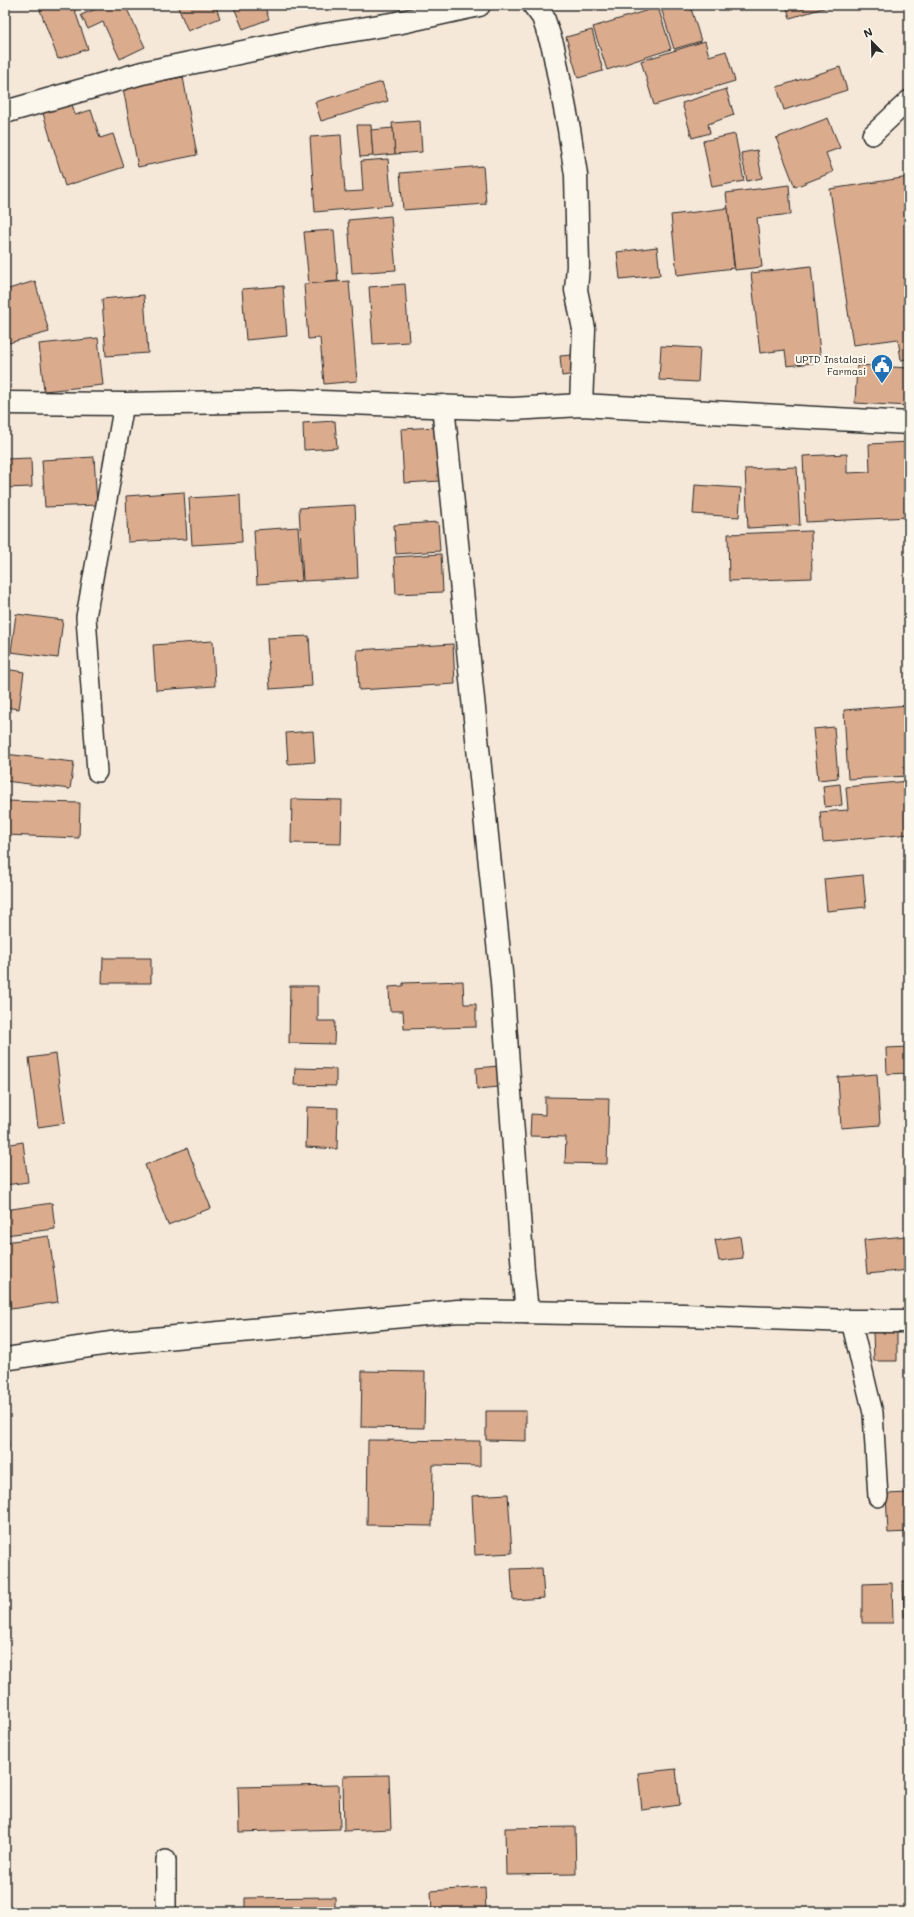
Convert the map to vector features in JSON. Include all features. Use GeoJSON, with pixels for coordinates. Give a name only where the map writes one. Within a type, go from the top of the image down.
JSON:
{"type":"FeatureCollection","features":[{"type":"Feature","properties":{"kind":"street"},"geometry":{"type":"LineString","coordinates":[[5,112],[142,73],[324,34],[397,22],[480,5]]}},
{"type":"Feature","properties":{"kind":"street"},"geometry":{"type":"LineString","coordinates":[[534,5],[543,17],[553,47],[569,129],[576,175],[578,266],[576,290],[584,329],[581,405]]}},
{"type":"Feature","properties":{"kind":"street"},"geometry":{"type":"LineString","coordinates":[[5,403],[124,404],[293,401],[513,409],[581,405],[909,423]]}},
{"type":"Feature","properties":{"kind":"street"},"geometry":{"type":"LineString","coordinates":[[443,406],[502,982],[527,1312]]}},
{"type":"Feature","properties":{"kind":"street"},"geometry":{"type":"LineString","coordinates":[[5,1359],[110,1343],[450,1311],[684,1315],[909,1322]]}},
{"type":"Feature","properties":{"kind":"lane"},"geometry":{"type":"LineString","coordinates":[[872,135],[909,100]]}},
{"type":"Feature","properties":{"kind":"lane"},"geometry":{"type":"LineString","coordinates":[[97,772],[86,617],[124,404]]}},
{"type":"Feature","properties":{"kind":"lane"},"geometry":{"type":"LineString","coordinates":[[851,1321],[873,1413],[878,1496]]}},
{"type":"Feature","properties":{"kind":"lane"},"geometry":{"type":"LineString","coordinates":[[166,1860],[166,1912]]}},
{"type":"Feature","properties":{"kind":"building"},"geometry":{"type":"Polygon","coordinates":[[[54,5],[73,5],[88,49],[58,59],[40,10],[54,5]]]}},
{"type":"Feature","properties":{"kind":"building"},"geometry":{"type":"Polygon","coordinates":[[[94,5],[125,5],[145,47],[120,59],[103,22],[88,29],[81,15],[96,9],[94,5]]]}},
{"type":"Feature","properties":{"kind":"building"},"geometry":{"type":"Polygon","coordinates":[[[177,5],[215,5],[220,18],[188,31],[177,5]]]}},
{"type":"Feature","properties":{"kind":"building"},"geometry":{"type":"Polygon","coordinates":[[[233,5],[264,5],[269,19],[243,29],[233,5]]]}},
{"type":"Feature","properties":{"kind":"building"},"geometry":{"type":"Polygon","coordinates":[[[671,5],[690,5],[701,41],[674,49],[661,8],[671,5]]]}},
{"type":"Feature","properties":{"kind":"building"},"geometry":{"type":"Polygon","coordinates":[[[786,5],[826,5],[827,7],[790,18],[786,5]]]}},
{"type":"Feature","properties":{"kind":"building"},"geometry":{"type":"Polygon","coordinates":[[[658,7],[671,49],[607,70],[593,27],[658,7]]]}},
{"type":"Feature","properties":{"kind":"building"},"geometry":{"type":"Polygon","coordinates":[[[592,30],[603,71],[578,78],[566,37],[592,30]]]}},
{"type":"Feature","properties":{"kind":"building"},"geometry":{"type":"Polygon","coordinates":[[[705,41],[709,56],[726,51],[735,81],[654,105],[641,61],[705,41]]]}},
{"type":"Feature","properties":{"kind":"building"},"geometry":{"type":"Polygon","coordinates":[[[840,67],[847,90],[784,110],[777,87],[840,67]]]}},
{"type":"Feature","properties":{"kind":"building"},"geometry":{"type":"Polygon","coordinates":[[[183,77],[197,155],[138,167],[123,88],[183,77]]]}},
{"type":"Feature","properties":{"kind":"building"},"geometry":{"type":"Polygon","coordinates":[[[382,82],[388,101],[321,121],[315,102],[382,82]]]}},
{"type":"Feature","properties":{"kind":"building"},"geometry":{"type":"Polygon","coordinates":[[[726,89],[734,115],[708,124],[710,133],[692,138],[682,103],[726,89]]]}},
{"type":"Feature","properties":{"kind":"building"},"geometry":{"type":"Polygon","coordinates":[[[71,101],[75,115],[91,110],[100,138],[113,134],[124,167],[65,186],[42,110],[71,101]]]}},
{"type":"Feature","properties":{"kind":"building"},"geometry":{"type":"Polygon","coordinates":[[[828,118],[840,148],[826,153],[833,172],[795,187],[776,138],[828,118]]]}},
{"type":"Feature","properties":{"kind":"building"},"geometry":{"type":"Polygon","coordinates":[[[420,121],[422,152],[395,154],[392,123],[420,121]]]}},
{"type":"Feature","properties":{"kind":"building"},"geometry":{"type":"Polygon","coordinates":[[[357,125],[371,125],[373,156],[360,157],[357,125]]]}},
{"type":"Feature","properties":{"kind":"building"},"geometry":{"type":"Polygon","coordinates":[[[393,128],[395,154],[373,156],[371,130],[393,128]]]}},
{"type":"Feature","properties":{"kind":"building"},"geometry":{"type":"Polygon","coordinates":[[[735,134],[744,181],[712,187],[703,141],[735,134]]]}},
{"type":"Feature","properties":{"kind":"building"},"geometry":{"type":"Polygon","coordinates":[[[341,135],[345,192],[363,191],[361,161],[388,159],[392,205],[315,212],[310,137],[341,135]]]}},
{"type":"Feature","properties":{"kind":"building"},"geometry":{"type":"Polygon","coordinates":[[[757,150],[762,178],[747,181],[741,153],[757,150]]]}},
{"type":"Feature","properties":{"kind":"building"},"geometry":{"type":"Polygon","coordinates":[[[483,166],[486,204],[403,210],[400,173],[483,166]]]}},
{"type":"Feature","properties":{"kind":"building"},"geometry":{"type":"Polygon","coordinates":[[[909,177],[909,359],[901,360],[898,339],[853,345],[830,189],[909,177]]]}},
{"type":"Feature","properties":{"kind":"building"},"geometry":{"type":"Polygon","coordinates":[[[789,185],[791,214],[757,218],[762,267],[735,270],[726,193],[789,185]]]}},
{"type":"Feature","properties":{"kind":"building"},"geometry":{"type":"Polygon","coordinates":[[[728,208],[734,268],[677,275],[671,215],[728,208]]]}},
{"type":"Feature","properties":{"kind":"building"},"geometry":{"type":"Polygon","coordinates":[[[391,216],[396,270],[352,273],[348,220],[391,216]]]}},
{"type":"Feature","properties":{"kind":"building"},"geometry":{"type":"Polygon","coordinates":[[[334,230],[338,281],[309,284],[304,232],[334,230]]]}},
{"type":"Feature","properties":{"kind":"building"},"geometry":{"type":"Polygon","coordinates":[[[657,247],[660,275],[620,279],[617,252],[657,247]]]}},
{"type":"Feature","properties":{"kind":"building"},"geometry":{"type":"Polygon","coordinates":[[[811,266],[821,362],[787,366],[785,350],[760,353],[751,273],[811,266]]]}},
{"type":"Feature","properties":{"kind":"building"},"geometry":{"type":"Polygon","coordinates":[[[35,281],[49,332],[5,344],[5,290],[35,281]]]}},
{"type":"Feature","properties":{"kind":"building"},"geometry":{"type":"Polygon","coordinates":[[[349,281],[357,381],[324,384],[320,338],[308,339],[304,284],[349,281]]]}},
{"type":"Feature","properties":{"kind":"building"},"geometry":{"type":"Polygon","coordinates":[[[405,284],[409,342],[373,344],[369,287],[405,284]]]}},
{"type":"Feature","properties":{"kind":"building"},"geometry":{"type":"Polygon","coordinates":[[[283,286],[287,336],[246,340],[242,289],[283,286]]]}},
{"type":"Feature","properties":{"kind":"building"},"geometry":{"type":"Polygon","coordinates":[[[144,295],[148,353],[106,356],[102,299],[144,295]]]}},
{"type":"Feature","properties":{"kind":"building"},"geometry":{"type":"Polygon","coordinates":[[[98,338],[103,385],[44,391],[39,344],[98,338]]]}},
{"type":"Feature","properties":{"kind":"building"},"geometry":{"type":"Polygon","coordinates":[[[661,346],[700,348],[698,382],[659,380],[661,346]]]}},
{"type":"Feature","properties":{"kind":"building"},"geometry":{"type":"Polygon","coordinates":[[[572,355],[575,374],[562,376],[560,356],[572,355]]]}},
{"type":"Feature","properties":{"kind":"building","name":"UPTD Instalasi Farmasi"},"geometry":{"type":"Polygon","coordinates":[[[857,365],[909,368],[909,406],[855,403],[857,365]]]}},
{"type":"Feature","properties":{"kind":"building"},"geometry":{"type":"Polygon","coordinates":[[[335,421],[337,448],[304,450],[303,423],[335,421]]]}},
{"type":"Feature","properties":{"kind":"building"},"geometry":{"type":"Polygon","coordinates":[[[437,427],[440,481],[404,483],[401,429],[437,427]]]}},
{"type":"Feature","properties":{"kind":"building"},"geometry":{"type":"Polygon","coordinates":[[[909,442],[909,517],[806,522],[803,456],[847,454],[847,473],[870,472],[869,444],[909,442]]]}},
{"type":"Feature","properties":{"kind":"building"},"geometry":{"type":"Polygon","coordinates":[[[94,457],[97,505],[45,507],[42,460],[94,457]]]}},
{"type":"Feature","properties":{"kind":"building"},"geometry":{"type":"Polygon","coordinates":[[[31,458],[32,487],[5,488],[5,459],[31,458]]]}},
{"type":"Feature","properties":{"kind":"building"},"geometry":{"type":"Polygon","coordinates":[[[797,467],[800,525],[748,528],[745,469],[797,467]]]}},
{"type":"Feature","properties":{"kind":"building"},"geometry":{"type":"Polygon","coordinates":[[[695,485],[741,488],[739,517],[693,514],[695,485]]]}},
{"type":"Feature","properties":{"kind":"building"},"geometry":{"type":"Polygon","coordinates":[[[184,492],[187,539],[128,542],[126,496],[184,492]]]}},
{"type":"Feature","properties":{"kind":"building"},"geometry":{"type":"Polygon","coordinates":[[[240,495],[242,542],[192,545],[189,498],[240,495]]]}},
{"type":"Feature","properties":{"kind":"building"},"geometry":{"type":"Polygon","coordinates":[[[355,505],[358,578],[303,581],[299,508],[355,505]]]}},
{"type":"Feature","properties":{"kind":"building"},"geometry":{"type":"Polygon","coordinates":[[[438,522],[440,551],[396,554],[394,525],[438,522]]]}},
{"type":"Feature","properties":{"kind":"building"},"geometry":{"type":"Polygon","coordinates":[[[298,527],[302,581],[257,584],[254,530],[298,527]]]}},
{"type":"Feature","properties":{"kind":"building"},"geometry":{"type":"Polygon","coordinates":[[[811,531],[812,578],[729,581],[728,534],[811,531]]]}},
{"type":"Feature","properties":{"kind":"building"},"geometry":{"type":"Polygon","coordinates":[[[441,554],[443,592],[396,594],[394,557],[441,554]]]}},
{"type":"Feature","properties":{"kind":"building"},"geometry":{"type":"Polygon","coordinates":[[[16,614],[63,620],[58,658],[11,652],[16,614]]]}},
{"type":"Feature","properties":{"kind":"building"},"geometry":{"type":"Polygon","coordinates":[[[309,636],[312,686],[270,689],[267,638],[309,636]]]}},
{"type":"Feature","properties":{"kind":"building"},"geometry":{"type":"Polygon","coordinates":[[[213,641],[215,686],[156,690],[153,645],[213,641]]]}},
{"type":"Feature","properties":{"kind":"building"},"geometry":{"type":"Polygon","coordinates":[[[453,644],[455,684],[359,690],[357,650],[453,644]]]}},
{"type":"Feature","properties":{"kind":"building"},"geometry":{"type":"Polygon","coordinates":[[[5,669],[24,672],[19,709],[5,707],[5,669]]]}},
{"type":"Feature","properties":{"kind":"building"},"geometry":{"type":"Polygon","coordinates":[[[909,705],[909,776],[848,779],[844,710],[909,705]]]}},
{"type":"Feature","properties":{"kind":"building"},"geometry":{"type":"Polygon","coordinates":[[[834,727],[838,778],[818,780],[813,729],[834,727]]]}},
{"type":"Feature","properties":{"kind":"building"},"geometry":{"type":"Polygon","coordinates":[[[313,731],[315,762],[288,764],[286,733],[313,731]]]}},
{"type":"Feature","properties":{"kind":"building"},"geometry":{"type":"Polygon","coordinates":[[[5,754],[74,762],[70,789],[5,781],[5,754]]]}},
{"type":"Feature","properties":{"kind":"building"},"geometry":{"type":"Polygon","coordinates":[[[909,781],[909,834],[823,842],[820,812],[848,810],[846,787],[909,781]]]}},
{"type":"Feature","properties":{"kind":"building"},"geometry":{"type":"Polygon","coordinates":[[[840,784],[842,805],[825,807],[823,786],[840,784]]]}},
{"type":"Feature","properties":{"kind":"building"},"geometry":{"type":"Polygon","coordinates":[[[292,799],[342,800],[341,844],[291,843],[292,799]]]}},
{"type":"Feature","properties":{"kind":"building"},"geometry":{"type":"Polygon","coordinates":[[[5,801],[80,803],[79,838],[5,835],[5,801]]]}},
{"type":"Feature","properties":{"kind":"building"},"geometry":{"type":"Polygon","coordinates":[[[863,875],[866,907],[827,911],[824,879],[863,875]]]}},
{"type":"Feature","properties":{"kind":"building"},"geometry":{"type":"Polygon","coordinates":[[[103,958],[151,958],[151,983],[102,983],[103,958]]]}},
{"type":"Feature","properties":{"kind":"building"},"geometry":{"type":"Polygon","coordinates":[[[463,981],[464,1004],[476,1004],[476,1027],[404,1029],[403,1011],[390,1011],[389,987],[403,986],[403,983],[463,981]]]}},
{"type":"Feature","properties":{"kind":"building"},"geometry":{"type":"Polygon","coordinates":[[[290,986],[318,986],[318,1021],[335,1021],[334,1044],[289,1043],[290,986]]]}},
{"type":"Feature","properties":{"kind":"building"},"geometry":{"type":"Polygon","coordinates":[[[909,1047],[909,1073],[887,1074],[886,1048],[909,1047]]]}},
{"type":"Feature","properties":{"kind":"building"},"geometry":{"type":"Polygon","coordinates":[[[56,1054],[65,1123],[38,1127],[29,1058],[56,1054]]]}},
{"type":"Feature","properties":{"kind":"building"},"geometry":{"type":"Polygon","coordinates":[[[499,1066],[499,1087],[477,1089],[476,1068],[499,1066]]]}},
{"type":"Feature","properties":{"kind":"building"},"geometry":{"type":"Polygon","coordinates":[[[295,1068],[336,1069],[336,1086],[294,1085],[295,1068]]]}},
{"type":"Feature","properties":{"kind":"building"},"geometry":{"type":"Polygon","coordinates":[[[877,1074],[880,1125],[841,1128],[838,1077],[877,1074]]]}},
{"type":"Feature","properties":{"kind":"building"},"geometry":{"type":"Polygon","coordinates":[[[545,1097],[609,1098],[607,1164],[565,1163],[566,1137],[530,1136],[531,1114],[545,1115],[545,1097]]]}},
{"type":"Feature","properties":{"kind":"building"},"geometry":{"type":"Polygon","coordinates":[[[307,1107],[338,1108],[337,1149],[306,1147],[307,1107]]]}},
{"type":"Feature","properties":{"kind":"building"},"geometry":{"type":"Polygon","coordinates":[[[23,1142],[28,1182],[5,1185],[5,1145],[23,1142]]]}},
{"type":"Feature","properties":{"kind":"building"},"geometry":{"type":"Polygon","coordinates":[[[187,1148],[211,1208],[168,1225],[145,1165],[187,1148]]]}},
{"type":"Feature","properties":{"kind":"building"},"geometry":{"type":"Polygon","coordinates":[[[52,1203],[55,1229],[5,1235],[5,1210],[52,1203]]]}},
{"type":"Feature","properties":{"kind":"building"},"geometry":{"type":"Polygon","coordinates":[[[49,1236],[58,1302],[11,1309],[5,1268],[5,1242],[49,1236]]]}},
{"type":"Feature","properties":{"kind":"building"},"geometry":{"type":"Polygon","coordinates":[[[740,1236],[743,1258],[719,1261],[715,1240],[740,1236]]]}},
{"type":"Feature","properties":{"kind":"building"},"geometry":{"type":"Polygon","coordinates":[[[906,1236],[909,1270],[867,1274],[864,1240],[906,1236]]]}},
{"type":"Feature","properties":{"kind":"building"},"geometry":{"type":"Polygon","coordinates":[[[873,1331],[897,1331],[897,1361],[874,1361],[873,1331]]]}},
{"type":"Feature","properties":{"kind":"building"},"geometry":{"type":"Polygon","coordinates":[[[362,1371],[425,1372],[424,1428],[361,1427],[362,1371]]]}},
{"type":"Feature","properties":{"kind":"building"},"geometry":{"type":"Polygon","coordinates":[[[486,1411],[526,1411],[526,1441],[486,1440],[486,1411]]]}},
{"type":"Feature","properties":{"kind":"building"},"geometry":{"type":"Polygon","coordinates":[[[5,1418],[9,1447],[5,1448],[5,1418]]]}},
{"type":"Feature","properties":{"kind":"building"},"geometry":{"type":"Polygon","coordinates":[[[368,1440],[480,1441],[480,1466],[433,1465],[432,1526],[367,1525],[368,1440]]]}},
{"type":"Feature","properties":{"kind":"building"},"geometry":{"type":"Polygon","coordinates":[[[909,1493],[909,1532],[888,1533],[886,1494],[909,1493]]]}},
{"type":"Feature","properties":{"kind":"building"},"geometry":{"type":"Polygon","coordinates":[[[508,1494],[512,1553],[475,1555],[472,1496],[508,1494]]]}},
{"type":"Feature","properties":{"kind":"building"},"geometry":{"type":"Polygon","coordinates":[[[542,1568],[544,1598],[513,1600],[511,1569],[542,1568]]]}},
{"type":"Feature","properties":{"kind":"building"},"geometry":{"type":"Polygon","coordinates":[[[903,1581],[909,1581],[909,1617],[904,1617],[903,1581]]]}},
{"type":"Feature","properties":{"kind":"building"},"geometry":{"type":"Polygon","coordinates":[[[892,1583],[893,1623],[862,1623],[862,1584],[892,1583]]]}},
{"type":"Feature","properties":{"kind":"building"},"geometry":{"type":"Polygon","coordinates":[[[676,1769],[680,1805],[642,1810],[638,1773],[676,1769]]]}},
{"type":"Feature","properties":{"kind":"building"},"geometry":{"type":"Polygon","coordinates":[[[389,1775],[391,1829],[344,1831],[343,1776],[389,1775]]]}},
{"type":"Feature","properties":{"kind":"building"},"geometry":{"type":"Polygon","coordinates":[[[339,1785],[340,1829],[239,1832],[238,1787],[339,1785]]]}},
{"type":"Feature","properties":{"kind":"building"},"geometry":{"type":"Polygon","coordinates":[[[575,1827],[576,1874],[506,1875],[505,1828],[575,1827]]]}},
{"type":"Feature","properties":{"kind":"building"},"geometry":{"type":"Polygon","coordinates":[[[485,1887],[486,1912],[432,1912],[431,1891],[485,1887]]]}},
{"type":"Feature","properties":{"kind":"building"},"geometry":{"type":"Polygon","coordinates":[[[335,1897],[335,1912],[245,1912],[245,1898],[335,1897]]]}},
{"type":"Feature","properties":{"kind":"place","name":"UPTD Instalasi Farmasi"},"geometry":{"type":"Point","coordinates":[882,384]}}]}
